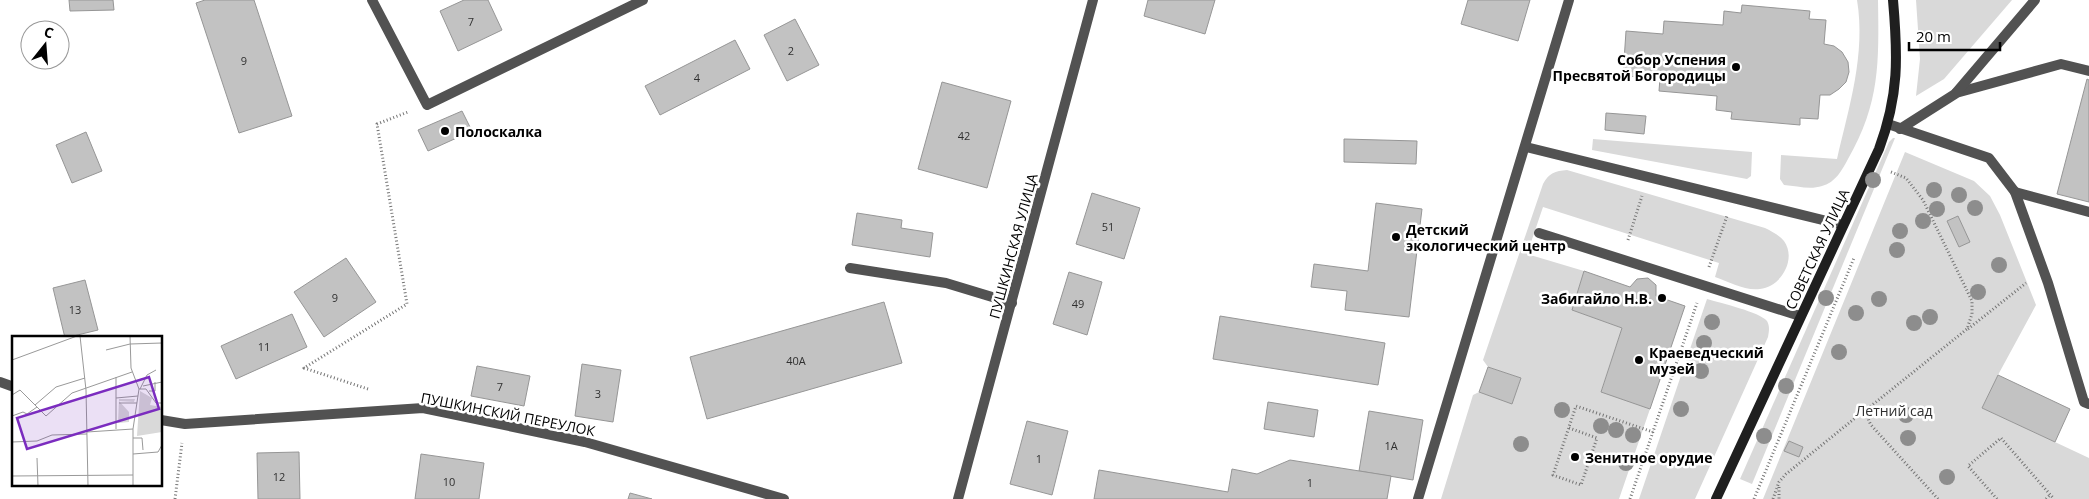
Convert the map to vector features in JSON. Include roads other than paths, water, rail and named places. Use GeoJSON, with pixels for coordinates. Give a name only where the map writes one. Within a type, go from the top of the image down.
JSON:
{"type":"FeatureCollection","features":[{"type":"Feature","properties":{"kind":"street"},"geometry":{"type":"LineString","coordinates":[[372,0],[427,104],[643,0]]}},
{"type":"Feature","properties":{"kind":"street","name":"ПУШКИНСКАЯ УЛИЦА"},"geometry":{"type":"LineString","coordinates":[[958,499],[1093,0]]}},
{"type":"Feature","properties":{"kind":"street"},"geometry":{"type":"LineString","coordinates":[[1418,499],[1569,0]]}},
{"type":"Feature","properties":{"kind":"street","name":"СОВЕТСКАЯ УЛИЦА"},"geometry":{"type":"LineString","coordinates":[[1716,499],[1879,149],[1888,124],[1897,73],[1893,0]]}},
{"type":"Feature","properties":{"kind":"street"},"geometry":{"type":"LineString","coordinates":[[1955,94],[2035,0]]}},
{"type":"Feature","properties":{"kind":"street"},"geometry":{"type":"LineString","coordinates":[[1900,129],[1955,94],[2061,64],[2089,71]]}},
{"type":"Feature","properties":{"kind":"street"},"geometry":{"type":"LineString","coordinates":[[1888,124],[1989,158],[2015,192],[2048,283],[2084,402],[2089,404]]}},
{"type":"Feature","properties":{"kind":"street"},"geometry":{"type":"LineString","coordinates":[[1526,147],[1843,225]]}},
{"type":"Feature","properties":{"kind":"street"},"geometry":{"type":"LineString","coordinates":[[2015,192],[2089,212]]}},
{"type":"Feature","properties":{"kind":"street"},"geometry":{"type":"LineString","coordinates":[[1539,233],[1800,316]]}},
{"type":"Feature","properties":{"kind":"street"},"geometry":{"type":"LineString","coordinates":[[850,268],[946,283],[1012,302]]}},
{"type":"Feature","properties":{"kind":"street"},"geometry":{"type":"LineString","coordinates":[[0,382],[12,386]]}},
{"type":"Feature","properties":{"kind":"street","name":"ПУШКИНСКИЙ ПЕРЕУЛОК"},"geometry":{"type":"LineString","coordinates":[[162,420],[185,424],[423,408],[585,442],[784,499]]}},
{"type":"Feature","properties":{"kind":"place","name":"Собор Успения Пресвятой Богородицы"},"geometry":{"type":"Point","coordinates":[1736,67]}},
{"type":"Feature","properties":{"kind":"place","name":"Полоскалка"},"geometry":{"type":"Point","coordinates":[445,131]}},
{"type":"Feature","properties":{"kind":"place","name":"Детский экологический центр"},"geometry":{"type":"Point","coordinates":[1396,237]}},
{"type":"Feature","properties":{"kind":"place","name":"Забигайло Н.В."},"geometry":{"type":"Point","coordinates":[1662,298]}},
{"type":"Feature","properties":{"kind":"place","name":"Краеведческий музей"},"geometry":{"type":"Point","coordinates":[1639,360]}},
{"type":"Feature","properties":{"kind":"place","name":"Зенитное орудие"},"geometry":{"type":"Point","coordinates":[1575,457]}},
{"type":"Feature","properties":{"kind":"park label","name":"Летний сад"},"geometry":{"type":"Point","coordinates":[1894,410]}}]}
